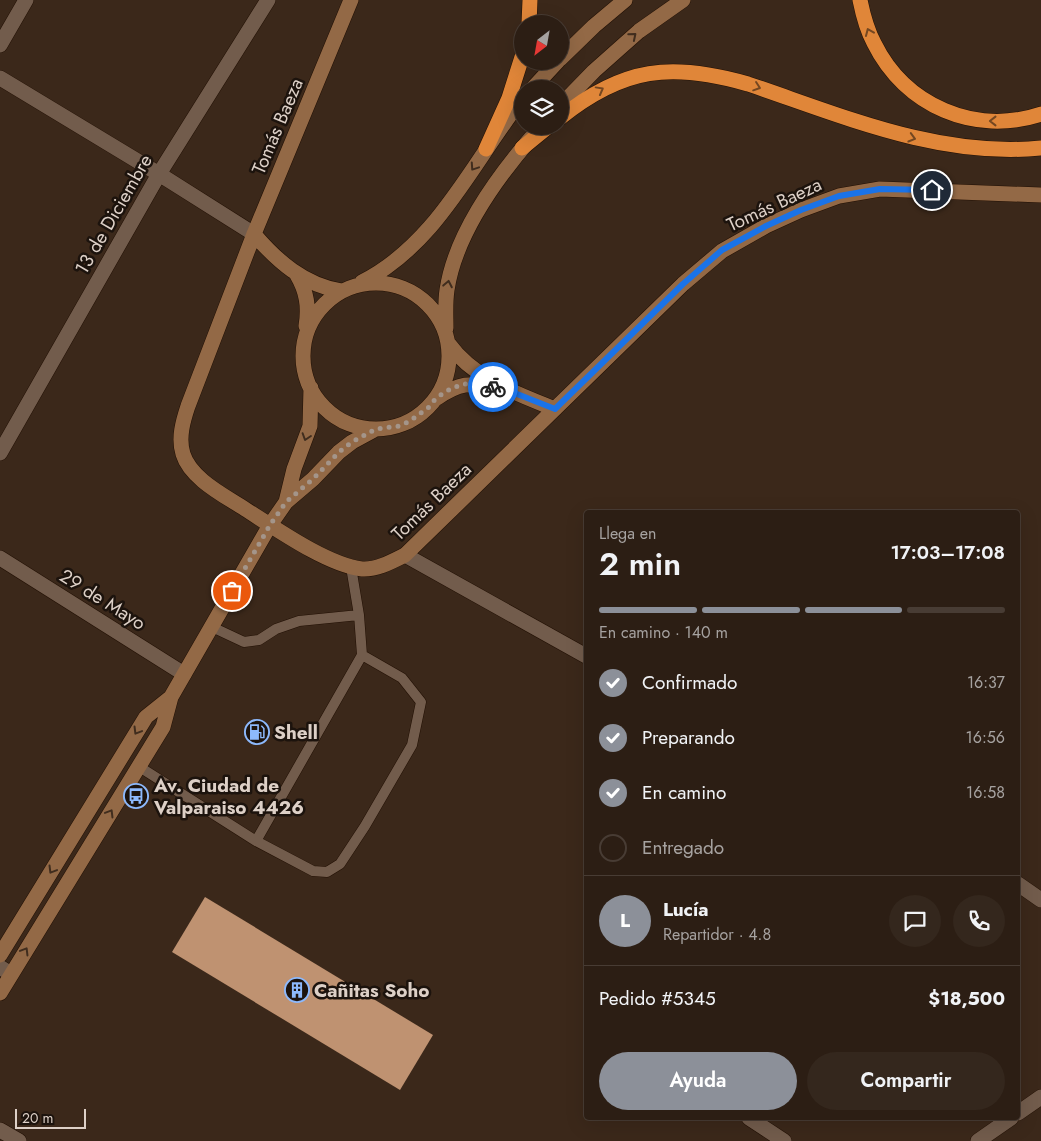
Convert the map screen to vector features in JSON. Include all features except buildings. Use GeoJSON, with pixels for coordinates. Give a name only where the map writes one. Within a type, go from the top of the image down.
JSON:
{"type":"FeatureCollection","features":[{"type":"Feature","properties":{"kind":"highway"},"geometry":{"type":"LineString","coordinates":[[529,15],[530,0]]}},
{"type":"Feature","properties":{"kind":"highway"},"geometry":{"type":"LineString","coordinates":[[860,0],[868,30],[887,66],[903,84],[941,110],[986,122],[1029,118],[1041,114]]}},
{"type":"Feature","properties":{"kind":"highway"},"geometry":{"type":"LineString","coordinates":[[486,149],[509,98],[518,70]]}},
{"type":"Feature","properties":{"kind":"highway"},"geometry":{"type":"LineString","coordinates":[[569,111],[585,98],[632,76],[654,72],[677,71],[716,76],[740,82],[918,140],[976,149],[1041,148]]}},
{"type":"Feature","properties":{"kind":"highway"},"geometry":{"type":"LineString","coordinates":[[522,148],[539,135]]}},
{"type":"Feature","properties":{"kind":"main road","name":"Tomás Baeza"},"geometry":{"type":"LineString","coordinates":[[351,0],[254,234],[188,406],[183,421],[181,439],[183,455],[204,482],[270,525],[328,558],[351,567],[365,569],[380,566],[405,555],[683,284],[722,250],[766,226],[839,196],[880,189],[1041,195]]}},
{"type":"Feature","properties":{"kind":"main road"},"geometry":{"type":"LineString","coordinates":[[569,50],[625,0]]}},
{"type":"Feature","properties":{"kind":"main road"},"geometry":{"type":"LineString","coordinates":[[569,97],[594,71],[639,31],[683,0]]}},
{"type":"Feature","properties":{"kind":"main road"},"geometry":{"type":"LineString","coordinates":[[540,80],[550,70]]}},
{"type":"Feature","properties":{"kind":"main road"},"geometry":{"type":"LineString","coordinates":[[303,344],[310,323],[323,304],[384,270],[418,241],[446,208],[514,110]]}},
{"type":"Feature","properties":{"kind":"main road"},"geometry":{"type":"LineString","coordinates":[[298,275],[304,287],[308,308],[303,344],[303,367],[316,398],[332,415],[353,425],[376,429],[399,426],[410,421],[429,407],[446,378],[450,355],[447,338],[446,292],[457,252],[477,212],[533,135]]}},
{"type":"Feature","properties":{"kind":"main road"},"geometry":{"type":"LineString","coordinates":[[254,234],[269,252],[298,275],[324,288],[347,289],[374,282],[388,283],[414,293],[435,312],[458,356],[474,371],[512,392],[555,409]]}},
{"type":"Feature","properties":{"kind":"main road"},"geometry":{"type":"LineString","coordinates":[[436,398],[452,388],[465,384],[481,385],[512,392]]}},
{"type":"Feature","properties":{"kind":"main road"},"geometry":{"type":"LineString","coordinates":[[286,502],[294,469],[310,426],[311,388]]}},
{"type":"Feature","properties":{"kind":"main road"},"geometry":{"type":"LineString","coordinates":[[0,993],[6,971],[163,727],[171,697],[270,525],[286,502],[313,479],[339,452],[352,442],[376,429]]}},
{"type":"Feature","properties":{"kind":"main road"},"geometry":{"type":"LineString","coordinates":[[0,955],[146,717],[171,697]]}},
{"type":"Feature","properties":{"kind":"street"},"geometry":{"type":"LineString","coordinates":[[0,45],[26,0]]}},
{"type":"Feature","properties":{"kind":"street","name":"13 de Diciembre"},"geometry":{"type":"LineString","coordinates":[[0,453],[159,174],[268,0]]}},
{"type":"Feature","properties":{"kind":"street"},"geometry":{"type":"LineString","coordinates":[[0,78],[254,234]]}},
{"type":"Feature","properties":{"kind":"street"},"geometry":{"type":"LineString","coordinates":[[405,555],[584,655]]}},
{"type":"Feature","properties":{"kind":"street","name":"29 de Mayo"},"geometry":{"type":"LineString","coordinates":[[0,558],[184,674]]}},
{"type":"Feature","properties":{"kind":"street"},"geometry":{"type":"LineString","coordinates":[[1020,885],[1041,900]]}},
{"type":"Feature","properties":{"kind":"street"},"geometry":{"type":"LineString","coordinates":[[1020,1112],[1041,1097]]}},
{"type":"Feature","properties":{"kind":"street"},"geometry":{"type":"LineString","coordinates":[[752,1120],[784,1141]]}},
{"type":"Feature","properties":{"kind":"street"},"geometry":{"type":"LineString","coordinates":[[978,1141],[1008,1120]]}},
{"type":"Feature","properties":{"kind":"street"},"geometry":{"type":"LineString","coordinates":[[0,1130],[19,1141]]}},
{"type":"Feature","properties":{"kind":"lane"},"geometry":{"type":"LineString","coordinates":[[256,841],[362,655],[359,615],[351,567]]}},
{"type":"Feature","properties":{"kind":"lane"},"geometry":{"type":"LineString","coordinates":[[212,627],[244,642],[259,640],[276,629],[299,621],[359,615]]}},
{"type":"Feature","properties":{"kind":"lane"},"geometry":{"type":"LineString","coordinates":[[138,766],[256,841],[313,871],[327,872],[340,864],[365,826],[412,745],[421,702],[402,678],[362,655]]}},
{"type":"Feature","properties":{"kind":"way so far"},"geometry":{"type":"LineString","coordinates":[[232,591],[270,525],[286,502],[313,479],[339,452],[352,442],[376,429],[399,426],[410,421],[420,415],[436,398],[452,388],[465,384],[493,387]]}},
{"type":"Feature","properties":{"kind":"place","name":"Shell"},"geometry":{"type":"Point","coordinates":[257,732]}},
{"type":"Feature","properties":{"kind":"place","name":"Av. Ciudad de Valparaiso 4426"},"geometry":{"type":"Point","coordinates":[136,796]}},
{"type":"Feature","properties":{"kind":"place","name":"Cañitas Soho"},"geometry":{"type":"Point","coordinates":[297,990]}},
{"type":"Feature","properties":{"kind":"route"},"geometry":{"type":"LineString","coordinates":[[493,387],[512,392],[555,409],[683,284],[722,250],[766,226],[839,196],[880,189],[932,190]]}}]}
